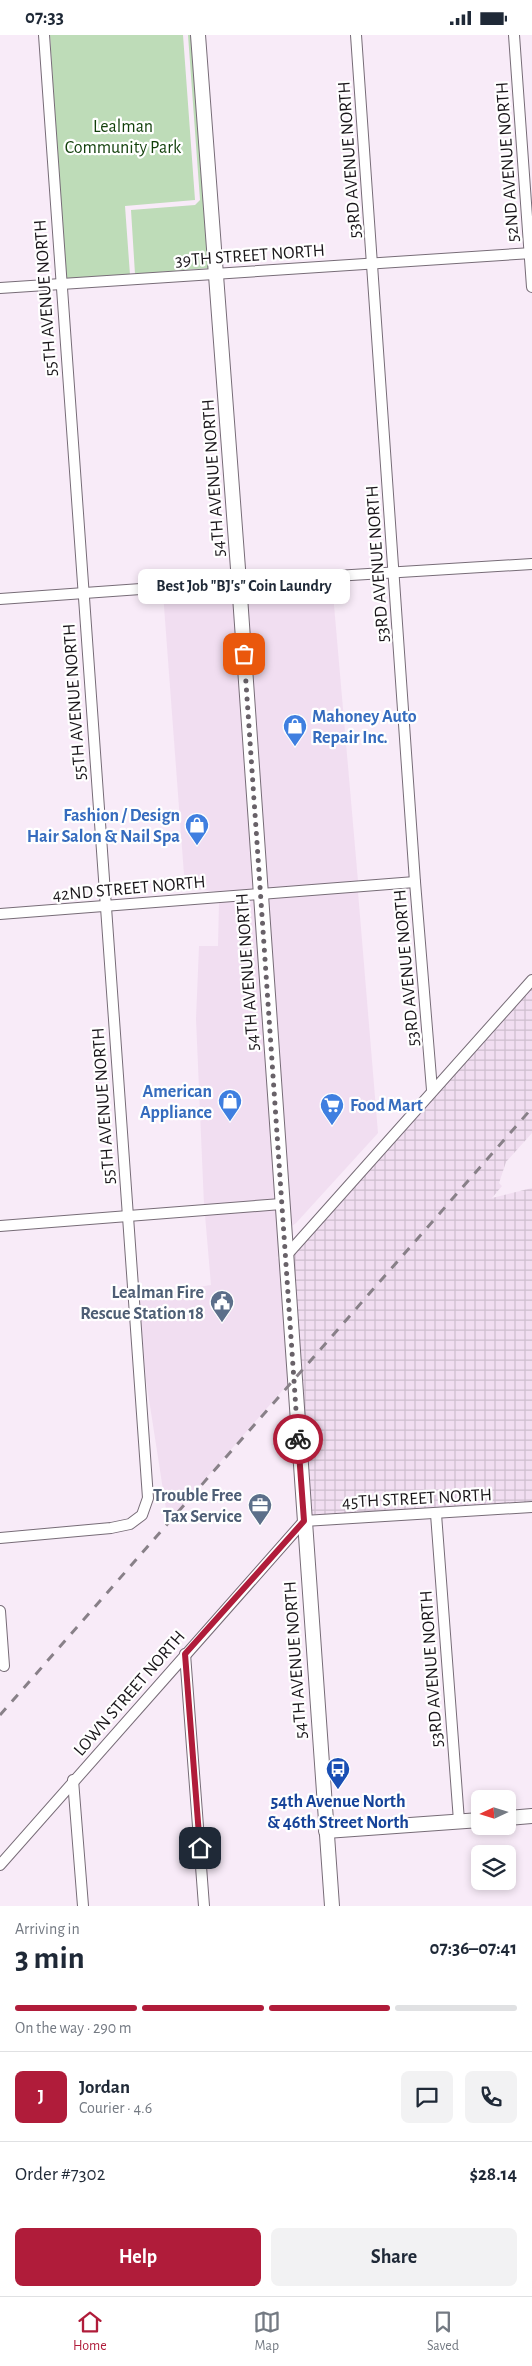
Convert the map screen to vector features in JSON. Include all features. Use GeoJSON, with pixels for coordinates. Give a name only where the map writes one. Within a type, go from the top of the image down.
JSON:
{"type":"FeatureCollection","features":[{"type":"Feature","properties":{"kind":"main road","name":"54TH AVENUE NORTH"},"geometry":{"type":"LineString","coordinates":[[198,35],[239,581],[332,1906]]}},
{"type":"Feature","properties":{"kind":"main road"},"geometry":{"type":"LineString","coordinates":[[516,1818],[532,1817]]}},
{"type":"Feature","properties":{"kind":"main road"},"geometry":{"type":"LineString","coordinates":[[326,1831],[471,1820]]}},
{"type":"Feature","properties":{"kind":"street","name":"55TH AVENUE NORTH"},"geometry":{"type":"LineString","coordinates":[[0,1538],[111,1528],[130,1524],[142,1515],[148,1498],[60,284],[44,35]]}},
{"type":"Feature","properties":{"kind":"street","name":"53RD AVENUE NORTH"},"geometry":{"type":"LineString","coordinates":[[356,35],[415,882],[432,1090]]}},
{"type":"Feature","properties":{"kind":"street","name":"52ND AVENUE NORTH"},"geometry":{"type":"LineString","coordinates":[[514,35],[532,287]]}},
{"type":"Feature","properties":{"kind":"street","name":"39TH STREET NORTH"},"geometry":{"type":"LineString","coordinates":[[0,288],[531,253]]}},
{"type":"Feature","properties":{"kind":"street"},"geometry":{"type":"LineString","coordinates":[[0,599],[239,581],[532,564]]}},
{"type":"Feature","properties":{"kind":"street","name":"42ND STREET NORTH"},"geometry":{"type":"LineString","coordinates":[[0,914],[415,882]]}},
{"type":"Feature","properties":{"kind":"street"},"geometry":{"type":"LineString","coordinates":[[285,1257],[532,979]]}},
{"type":"Feature","properties":{"kind":"street"},"geometry":{"type":"LineString","coordinates":[[0,1226],[282,1203]]}},
{"type":"Feature","properties":{"kind":"street","name":"45TH STREET NORTH"},"geometry":{"type":"LineString","coordinates":[[304,1521],[532,1507]]}},
{"type":"Feature","properties":{"kind":"street","name":"53RD AVENUE NORTH"},"geometry":{"type":"LineString","coordinates":[[436,1514],[459,1821]]}},
{"type":"Feature","properties":{"kind":"street","name":"LOWN STREET NORTH"},"geometry":{"type":"LineString","coordinates":[[0,1865],[304,1521]]}},
{"type":"Feature","properties":{"kind":"street"},"geometry":{"type":"LineString","coordinates":[[0,1611],[4,1666]]}},
{"type":"Feature","properties":{"kind":"street"},"geometry":{"type":"LineString","coordinates":[[185,1654],[204,1906]]}},
{"type":"Feature","properties":{"kind":"street"},"geometry":{"type":"LineString","coordinates":[[74,1780],[83,1906]]}},
{"type":"Feature","properties":{"kind":"shaded area"},"geometry":{"type":"Polygon","coordinates":[[[332,582],[358,881],[266,888],[246,587],[332,582]]]}},
{"type":"Feature","properties":{"kind":"shaded area"},"geometry":{"type":"Polygon","coordinates":[[[234,587],[254,889],[220,892],[185,888],[163,593],[234,587]]]}},
{"type":"Feature","properties":{"kind":"shaded area"},"geometry":{"type":"Polygon","coordinates":[[[358,892],[378,1133],[296,1223],[289,1228],[267,899],[358,892]]]}},
{"type":"Feature","properties":{"kind":"shaded area"},"geometry":{"type":"Polygon","coordinates":[[[255,899],[275,1199],[204,1205],[196,1019],[199,946],[218,946],[219,902],[255,899]]]}},
{"type":"Feature","properties":{"kind":"shaded area"},"geometry":{"type":"Polygon","coordinates":[[[532,988],[532,1133],[506,1162],[499,1183],[502,1186],[492,1198],[532,1188],[532,1502],[309,1515],[291,1258],[532,988]]]}},
{"type":"Feature","properties":{"kind":"shaded area"},"geometry":{"type":"Polygon","coordinates":[[[276,1209],[279,1255],[277,1258],[279,1259],[288,1384],[168,1522],[146,1380],[139,1296],[211,1285],[205,1215],[276,1209]]]}},
{"type":"Feature","properties":{"kind":"green space","name":"Lealman Community Park"},"geometry":{"type":"Polygon","coordinates":[[[50,35],[183,35],[195,200],[125,206],[130,275],[65,280],[50,35]]]}},
{"type":"Feature","properties":{"kind":"green space"},"geometry":{"type":"Polygon","coordinates":[[[188,35],[192,35],[209,268],[135,274],[131,210],[195,205],[200,200],[188,35]]]}},
{"type":"Feature","properties":{"kind":"railway"},"geometry":{"type":"LineString","coordinates":[[0,1715],[532,1108]]}},
{"type":"Feature","properties":{"kind":"way so far"},"geometry":{"type":"LineString","coordinates":[[244,654],[298,1439]]}},
{"type":"Feature","properties":{"kind":"place","name":"Best Job \"BJ's\" Coin Laundry"},"geometry":{"type":"Point","coordinates":[244,654]}},
{"type":"Feature","properties":{"kind":"place","name":"Mahoney Auto Repair Inc."},"geometry":{"type":"Point","coordinates":[295,747]}},
{"type":"Feature","properties":{"kind":"place","name":"Fashion / Design Hair Salon & Nail Spa"},"geometry":{"type":"Point","coordinates":[197,846]}},
{"type":"Feature","properties":{"kind":"place","name":"American Appliance"},"geometry":{"type":"Point","coordinates":[230,1122]}},
{"type":"Feature","properties":{"kind":"place","name":"Food Mart"},"geometry":{"type":"Point","coordinates":[332,1126]}},
{"type":"Feature","properties":{"kind":"place","name":"Lealman Fire Rescue Station 18"},"geometry":{"type":"Point","coordinates":[222,1323]}},
{"type":"Feature","properties":{"kind":"place","name":"Trouble Free Tax Service"},"geometry":{"type":"Point","coordinates":[260,1526]}},
{"type":"Feature","properties":{"kind":"place","name":"54th Avenue North & 46th Street North"},"geometry":{"type":"Point","coordinates":[338,1790]}},
{"type":"Feature","properties":{"kind":"route"},"geometry":{"type":"LineString","coordinates":[[200,1848],[185,1654],[304,1521],[298,1439]]}}]}
